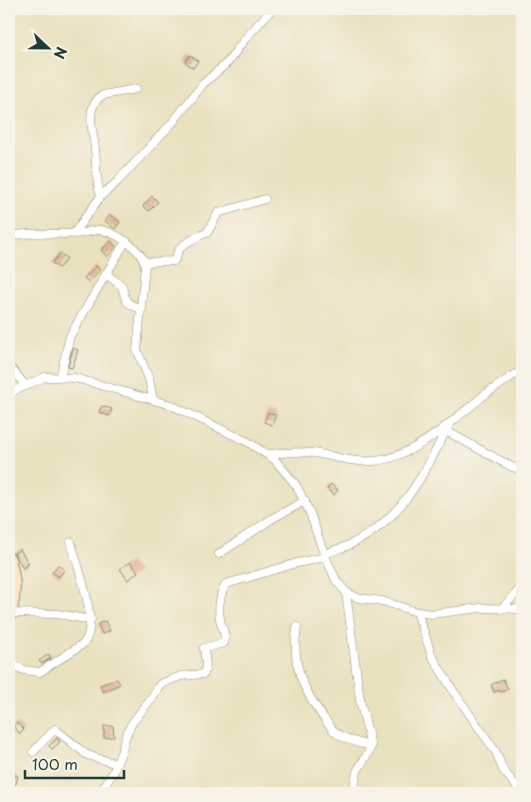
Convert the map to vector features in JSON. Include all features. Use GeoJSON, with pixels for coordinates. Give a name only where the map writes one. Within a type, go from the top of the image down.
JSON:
{"type":"FeatureCollection","features":[{"type":"Feature","properties":{"kind":"main road"},"geometry":{"type":"LineString","coordinates":[[9,558],[15,589],[14,603],[10,615]]}},
{"type":"Feature","properties":{"kind":"street"},"geometry":{"type":"LineString","coordinates":[[74,233],[101,196],[173,122],[203,84],[228,62],[244,40],[272,9]]}},
{"type":"Feature","properties":{"kind":"street"},"geometry":{"type":"LineString","coordinates":[[101,196],[96,177],[96,152],[91,122],[92,108],[99,97],[103,95],[136,89]]}},
{"type":"Feature","properties":{"kind":"street"},"geometry":{"type":"LineString","coordinates":[[145,262],[174,261],[177,258],[177,252],[182,246],[190,243],[197,236],[207,233],[218,213],[265,199]]}},
{"type":"Feature","properties":{"kind":"street"},"geometry":{"type":"LineString","coordinates":[[9,237],[101,230],[126,241],[139,253],[145,262],[137,350],[149,379],[153,399]]}},
{"type":"Feature","properties":{"kind":"street"},"geometry":{"type":"LineString","coordinates":[[60,377],[70,336],[126,241]]}},
{"type":"Feature","properties":{"kind":"street"},"geometry":{"type":"LineString","coordinates":[[106,274],[122,286],[126,302],[142,309]]}},
{"type":"Feature","properties":{"kind":"street"},"geometry":{"type":"LineString","coordinates":[[9,366],[26,386]]}},
{"type":"Feature","properties":{"kind":"street"},"geometry":{"type":"LineString","coordinates":[[268,454],[305,453],[352,461],[374,461],[404,452],[447,428],[487,393],[522,370]]}},
{"type":"Feature","properties":{"kind":"street"},"geometry":{"type":"LineString","coordinates":[[9,393],[45,377],[83,380],[182,409],[248,442],[268,454],[288,474],[305,501],[337,582],[346,592],[358,598],[382,601],[417,612],[432,614],[480,608],[522,609]]}},
{"type":"Feature","properties":{"kind":"street"},"geometry":{"type":"LineString","coordinates":[[447,428],[512,467],[522,470]]}},
{"type":"Feature","properties":{"kind":"street"},"geometry":{"type":"LineString","coordinates":[[100,793],[114,771],[132,723],[152,698],[160,684],[181,676],[204,674],[206,666],[204,648],[224,643],[226,637],[220,620],[219,604],[226,584],[325,555],[364,537],[401,505],[417,486],[447,428]]}},
{"type":"Feature","properties":{"kind":"street"},"geometry":{"type":"LineString","coordinates":[[219,554],[273,518],[305,501]]}},
{"type":"Feature","properties":{"kind":"street"},"geometry":{"type":"LineString","coordinates":[[9,664],[24,670],[40,672],[84,644],[88,639],[91,620],[89,606],[71,542]]}},
{"type":"Feature","properties":{"kind":"street"},"geometry":{"type":"LineString","coordinates":[[502,609],[522,587]]}},
{"type":"Feature","properties":{"kind":"street"},"geometry":{"type":"LineString","coordinates":[[346,592],[360,700],[371,746],[357,771],[353,793]]}},
{"type":"Feature","properties":{"kind":"street"},"geometry":{"type":"LineString","coordinates":[[417,612],[432,656],[454,692],[496,752],[503,770],[522,793]]}},
{"type":"Feature","properties":{"kind":"street"},"geometry":{"type":"LineString","coordinates":[[10,615],[58,614],[91,620]]}},
{"type":"Feature","properties":{"kind":"street"},"geometry":{"type":"LineString","coordinates":[[297,627],[294,642],[296,657],[303,686],[311,700],[337,734],[371,746]]}},
{"type":"Feature","properties":{"kind":"street"},"geometry":{"type":"LineString","coordinates":[[34,752],[55,729],[87,754],[117,764]]}},
{"type":"Feature","properties":{"kind":"building"},"geometry":{"type":"Polygon","coordinates":[[[190,55],[198,61],[193,68],[185,62],[190,55]]]}},
{"type":"Feature","properties":{"kind":"building"},"geometry":{"type":"Polygon","coordinates":[[[152,196],[158,202],[149,211],[143,206],[152,196]]]}},
{"type":"Feature","properties":{"kind":"building"},"geometry":{"type":"Polygon","coordinates":[[[110,215],[120,222],[115,229],[105,221],[110,215]]]}},
{"type":"Feature","properties":{"kind":"building"},"geometry":{"type":"Polygon","coordinates":[[[111,241],[116,247],[107,257],[101,250],[111,241]]]}},
{"type":"Feature","properties":{"kind":"building"},"geometry":{"type":"Polygon","coordinates":[[[60,253],[67,259],[59,268],[52,263],[60,253]]]}},
{"type":"Feature","properties":{"kind":"building"},"geometry":{"type":"Polygon","coordinates":[[[96,266],[100,270],[89,282],[84,278],[96,266]]]}},
{"type":"Feature","properties":{"kind":"building"},"geometry":{"type":"Polygon","coordinates":[[[73,348],[78,350],[72,368],[68,367],[73,348]]]}},
{"type":"Feature","properties":{"kind":"building"},"geometry":{"type":"Polygon","coordinates":[[[102,406],[112,409],[109,416],[99,412],[102,406]]]}},
{"type":"Feature","properties":{"kind":"building"},"geometry":{"type":"Polygon","coordinates":[[[268,412],[276,415],[272,425],[264,422],[268,412]]]}},
{"type":"Feature","properties":{"kind":"building"},"geometry":{"type":"Polygon","coordinates":[[[331,484],[338,490],[334,495],[327,489],[331,484]]]}},
{"type":"Feature","properties":{"kind":"building"},"geometry":{"type":"Polygon","coordinates":[[[20,549],[29,564],[23,568],[14,553],[20,549]]]}},
{"type":"Feature","properties":{"kind":"building"},"geometry":{"type":"Polygon","coordinates":[[[130,562],[138,572],[128,580],[120,569],[130,562]]]}},
{"type":"Feature","properties":{"kind":"building"},"geometry":{"type":"Polygon","coordinates":[[[58,565],[64,570],[59,577],[52,572],[58,565]]]}},
{"type":"Feature","properties":{"kind":"building"},"geometry":{"type":"Polygon","coordinates":[[[105,621],[110,631],[102,634],[98,624],[105,621]]]}},
{"type":"Feature","properties":{"kind":"building"},"geometry":{"type":"Polygon","coordinates":[[[49,654],[51,658],[42,664],[39,661],[49,654]]]}},
{"type":"Feature","properties":{"kind":"building"},"geometry":{"type":"Polygon","coordinates":[[[117,679],[120,684],[103,692],[100,685],[117,679]]]}},
{"type":"Feature","properties":{"kind":"building"},"geometry":{"type":"Polygon","coordinates":[[[503,679],[508,689],[494,692],[491,685],[503,679]]]}},
{"type":"Feature","properties":{"kind":"building"},"geometry":{"type":"Polygon","coordinates":[[[17,723],[24,730],[20,734],[13,726],[17,723]]]}},
{"type":"Feature","properties":{"kind":"building"},"geometry":{"type":"Polygon","coordinates":[[[104,726],[113,726],[114,737],[104,738],[104,726]]]}},
{"type":"Feature","properties":{"kind":"building"},"geometry":{"type":"Polygon","coordinates":[[[57,738],[60,742],[52,749],[49,746],[57,738]]]}},
{"type":"Feature","properties":{"kind":"building"},"geometry":{"type":"Polygon","coordinates":[[[9,774],[18,776],[16,784],[9,782],[9,774]]]}}]}
